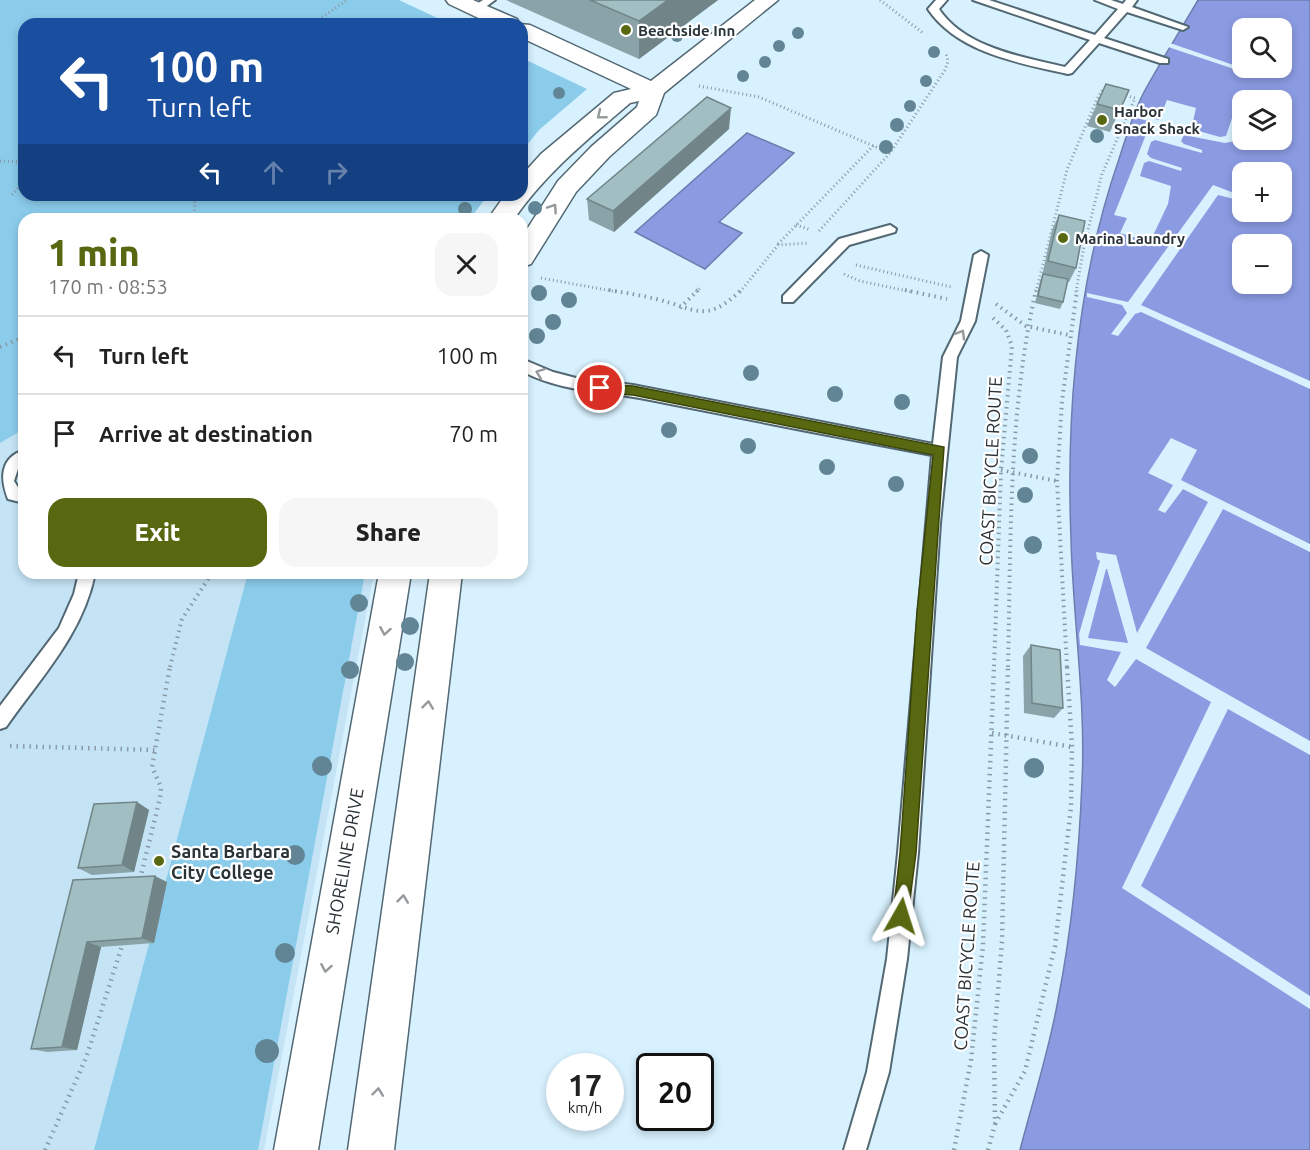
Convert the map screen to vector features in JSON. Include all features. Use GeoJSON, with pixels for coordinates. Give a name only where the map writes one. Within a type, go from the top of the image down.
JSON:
{"type":"FeatureCollection","features":[{"type":"Feature","properties":{"kind":"main road"},"geometry":{"type":"LineString","coordinates":[[528,184],[550,159],[622,98],[653,90],[768,0]]}},
{"type":"Feature","properties":{"kind":"main road"},"geometry":{"type":"LineString","coordinates":[[474,3],[498,18]]}},
{"type":"Feature","properties":{"kind":"main road"},"geometry":{"type":"LineString","coordinates":[[528,33],[653,90]]}},
{"type":"Feature","properties":{"kind":"main road"},"geometry":{"type":"LineString","coordinates":[[528,267],[567,187],[600,152],[648,110],[653,90]]}},
{"type":"Feature","properties":{"kind":"main road","name":"SHORELINE DRIVE"},"geometry":{"type":"LineString","coordinates":[[296,1150],[394,579]]}},
{"type":"Feature","properties":{"kind":"main road"},"geometry":{"type":"LineString","coordinates":[[370,1150],[445,579]]}},
{"type":"Feature","properties":{"kind":"lane"},"geometry":{"type":"LineString","coordinates":[[942,0],[933,9],[946,27],[1002,56],[1068,71],[1100,39],[1129,4]]}},
{"type":"Feature","properties":{"kind":"lane"},"geometry":{"type":"LineString","coordinates":[[978,0],[1164,61]]}},
{"type":"Feature","properties":{"kind":"lane"},"geometry":{"type":"LineString","coordinates":[[1100,0],[1129,4],[1183,27]]}},
{"type":"Feature","properties":{"kind":"lane"},"geometry":{"type":"LineString","coordinates":[[788,299],[844,242],[890,229]]}},
{"type":"Feature","properties":{"kind":"lane"},"geometry":{"type":"LineString","coordinates":[[855,1150],[878,1072],[897,959],[908,853],[924,616],[950,357],[966,328],[981,255]]}},
{"type":"Feature","properties":{"kind":"lane"},"geometry":{"type":"LineString","coordinates":[[528,368],[536,373],[600,388],[633,390],[940,451]]}},
{"type":"Feature","properties":{"kind":"lane"},"geometry":{"type":"LineString","coordinates":[[18,460],[12,465],[6,481],[14,494],[18,495]]}},
{"type":"Feature","properties":{"kind":"lane"},"geometry":{"type":"LineString","coordinates":[[0,721],[67,629],[83,594],[86,579]]}},
{"type":"Feature","properties":{"kind":"path"},"geometry":{"type":"LineString","coordinates":[[321,18],[347,0]]}},
{"type":"Feature","properties":{"kind":"path"},"geometry":{"type":"LineString","coordinates":[[880,0],[891,11],[925,34]]}},
{"type":"Feature","properties":{"kind":"path"},"geometry":{"type":"LineString","coordinates":[[778,245],[816,242],[824,223],[890,153],[945,70],[948,56],[942,46]]}},
{"type":"Feature","properties":{"kind":"path"},"geometry":{"type":"LineString","coordinates":[[701,87],[759,97],[890,153]]}},
{"type":"Feature","properties":{"kind":"path"},"geometry":{"type":"LineString","coordinates":[[988,1150],[995,1124],[1025,1071],[1048,981],[1055,946],[1071,807],[1072,747],[1058,480],[1069,335],[1084,246],[1102,174],[1135,98],[1103,89],[1082,131],[1067,170],[1026,326],[1013,472],[1002,941],[994,1041],[995,1124]]}},
{"type":"Feature","properties":{"kind":"path"},"geometry":{"type":"LineString","coordinates":[[528,267],[658,298],[693,312],[720,307],[751,281],[796,225],[874,145]]}},
{"type":"Feature","properties":{"kind":"path"},"geometry":{"type":"LineString","coordinates":[[0,161],[18,162]]}},
{"type":"Feature","properties":{"kind":"path"},"geometry":{"type":"LineString","coordinates":[[12,195],[18,188]]}},
{"type":"Feature","properties":{"kind":"path"},"geometry":{"type":"LineString","coordinates":[[796,225],[811,230]]}},
{"type":"Feature","properties":{"kind":"path"},"geometry":{"type":"LineString","coordinates":[[850,260],[855,264],[952,287]]}},
{"type":"Feature","properties":{"kind":"path","name":"COAST BICYCLE ROUTE"},"geometry":{"type":"LineString","coordinates":[[826,261],[842,274],[860,281],[971,306],[990,316],[1006,330],[1012,346],[1001,470],[992,733],[980,968],[971,1060],[954,1150]]}},
{"type":"Feature","properties":{"kind":"path"},"geometry":{"type":"LineString","coordinates":[[680,308],[700,288]]}},
{"type":"Feature","properties":{"kind":"path"},"geometry":{"type":"LineString","coordinates":[[990,300],[1026,326],[1069,335]]}},
{"type":"Feature","properties":{"kind":"path"},"geometry":{"type":"LineString","coordinates":[[0,347],[18,340]]}},
{"type":"Feature","properties":{"kind":"path"},"geometry":{"type":"LineString","coordinates":[[1001,470],[1058,480]]}},
{"type":"Feature","properties":{"kind":"path"},"geometry":{"type":"LineString","coordinates":[[138,884],[160,798],[161,787],[152,767],[176,635],[187,609],[208,579]]}},
{"type":"Feature","properties":{"kind":"path"},"geometry":{"type":"LineString","coordinates":[[992,733],[1072,747]]}},
{"type":"Feature","properties":{"kind":"path"},"geometry":{"type":"LineString","coordinates":[[0,746],[156,750]]}},
{"type":"Feature","properties":{"kind":"path"},"geometry":{"type":"LineString","coordinates":[[45,1150],[86,1058],[122,946]]}},
{"type":"Feature","properties":{"kind":"shaded area"},"geometry":{"type":"Polygon","coordinates":[[[0,0],[399,0],[437,18],[18,18],[18,201],[484,201],[474,213],[18,213],[18,432],[0,443],[0,0]]]}},
{"type":"Feature","properties":{"kind":"shaded area"},"geometry":{"type":"Polygon","coordinates":[[[1198,0],[1310,0],[1310,1150],[1020,1150],[1058,1000],[1071,919],[1079,837],[1083,752],[1072,569],[1070,491],[1070,443],[1077,347],[1093,252],[1105,205],[1124,142],[1144,92],[1198,0]]]}},
{"type":"Feature","properties":{"kind":"shaded area"},"geometry":{"type":"Polygon","coordinates":[[[528,61],[587,89],[539,130],[528,144],[528,61]]]}},
{"type":"Feature","properties":{"kind":"shaded area"},"geometry":{"type":"Polygon","coordinates":[[[747,133],[794,153],[719,222],[742,233],[705,269],[635,232],[747,133]]]}},
{"type":"Feature","properties":{"kind":"shaded area","name":"Santa Barbara City College"},"geometry":{"type":"Polygon","coordinates":[[[0,318],[18,320],[18,579],[373,579],[264,1150],[0,1150],[0,318]]]}},
{"type":"Feature","properties":{"kind":"shaded area"},"geometry":{"type":"Polygon","coordinates":[[[246,579],[364,579],[258,1150],[94,1150],[246,579]]]}},
{"type":"Feature","properties":{"kind":"pier"},"geometry":{"type":"Polygon","coordinates":[[[1170,43],[1232,65],[1232,68],[1168,47],[1170,43]]]}},
{"type":"Feature","properties":{"kind":"pier"},"geometry":{"type":"Polygon","coordinates":[[[1167,100],[1196,108],[1192,126],[1195,130],[1220,137],[1226,136],[1232,118],[1232,142],[1225,143],[1184,135],[1181,141],[1184,144],[1202,150],[1202,153],[1155,140],[1151,142],[1147,154],[1151,158],[1182,168],[1181,171],[1149,161],[1144,163],[1140,176],[1171,186],[1168,204],[1150,242],[1120,233],[1127,218],[1114,215],[1151,122],[1132,116],[1133,113],[1159,120],[1167,100]]]}},
{"type":"Feature","properties":{"kind":"pier"},"geometry":{"type":"Polygon","coordinates":[[[1213,185],[1232,192],[1232,198],[1218,195],[1141,305],[1310,381],[1310,389],[1141,312],[1135,314],[1118,336],[1111,334],[1127,313],[1122,305],[1087,297],[1087,293],[1128,302],[1213,185]]]}},
{"type":"Feature","properties":{"kind":"pier"},"geometry":{"type":"Polygon","coordinates":[[[1171,438],[1197,450],[1181,480],[1310,544],[1310,552],[1223,509],[1146,648],[1310,741],[1310,755],[1228,709],[1141,886],[1310,996],[1310,1009],[1122,888],[1211,702],[1136,659],[1115,687],[1107,680],[1121,652],[1080,645],[1079,634],[1100,561],[1097,559],[1096,552],[1116,555],[1137,633],[1208,502],[1183,489],[1165,513],[1158,510],[1173,485],[1148,473],[1171,438]],[[1107,569],[1088,638],[1128,643],[1107,569]]]}},
{"type":"Feature","properties":{"kind":"building"},"geometry":{"type":"Polygon","coordinates":[[[590,0],[668,0],[639,21],[590,0]]]}},
{"type":"Feature","properties":{"kind":"building"},"geometry":{"type":"Polygon","coordinates":[[[1106,84],[1129,90],[1120,110],[1097,104],[1106,84]]]}},
{"type":"Feature","properties":{"kind":"building"},"geometry":{"type":"Polygon","coordinates":[[[707,97],[731,108],[613,211],[587,199],[707,97]]]}},
{"type":"Feature","properties":{"kind":"building"},"geometry":{"type":"Polygon","coordinates":[[[1059,215],[1085,221],[1076,268],[1048,261],[1059,215]]]}},
{"type":"Feature","properties":{"kind":"building"},"geometry":{"type":"Polygon","coordinates":[[[1043,274],[1068,279],[1063,302],[1038,296],[1043,274]]]}},
{"type":"Feature","properties":{"kind":"building"},"geometry":{"type":"Polygon","coordinates":[[[1031,645],[1060,650],[1063,708],[1032,703],[1031,645]]]}},
{"type":"Feature","properties":{"kind":"building"},"geometry":{"type":"Polygon","coordinates":[[[137,802],[122,865],[78,868],[94,804],[137,802]]]}},
{"type":"Feature","properties":{"kind":"building"},"geometry":{"type":"Polygon","coordinates":[[[155,876],[142,938],[87,942],[62,1047],[31,1049],[73,880],[155,876]]]}},
{"type":"Feature","properties":{"kind":"place","name":"Beachside Inn"},"geometry":{"type":"Point","coordinates":[626,30]}},
{"type":"Feature","properties":{"kind":"place","name":"Harbor Snack Shack"},"geometry":{"type":"Point","coordinates":[1102,120]}},
{"type":"Feature","properties":{"kind":"place","name":"Marina Laundry"},"geometry":{"type":"Point","coordinates":[1063,238]}},
{"type":"Feature","properties":{"kind":"place","name":"Santa Barbara City College"},"geometry":{"type":"Point","coordinates":[159,861]}},
{"type":"Feature","properties":{"kind":"route"},"geometry":{"type":"LineString","coordinates":[[600,388],[633,390],[940,451],[924,611],[908,853],[901,916]]}}]}
